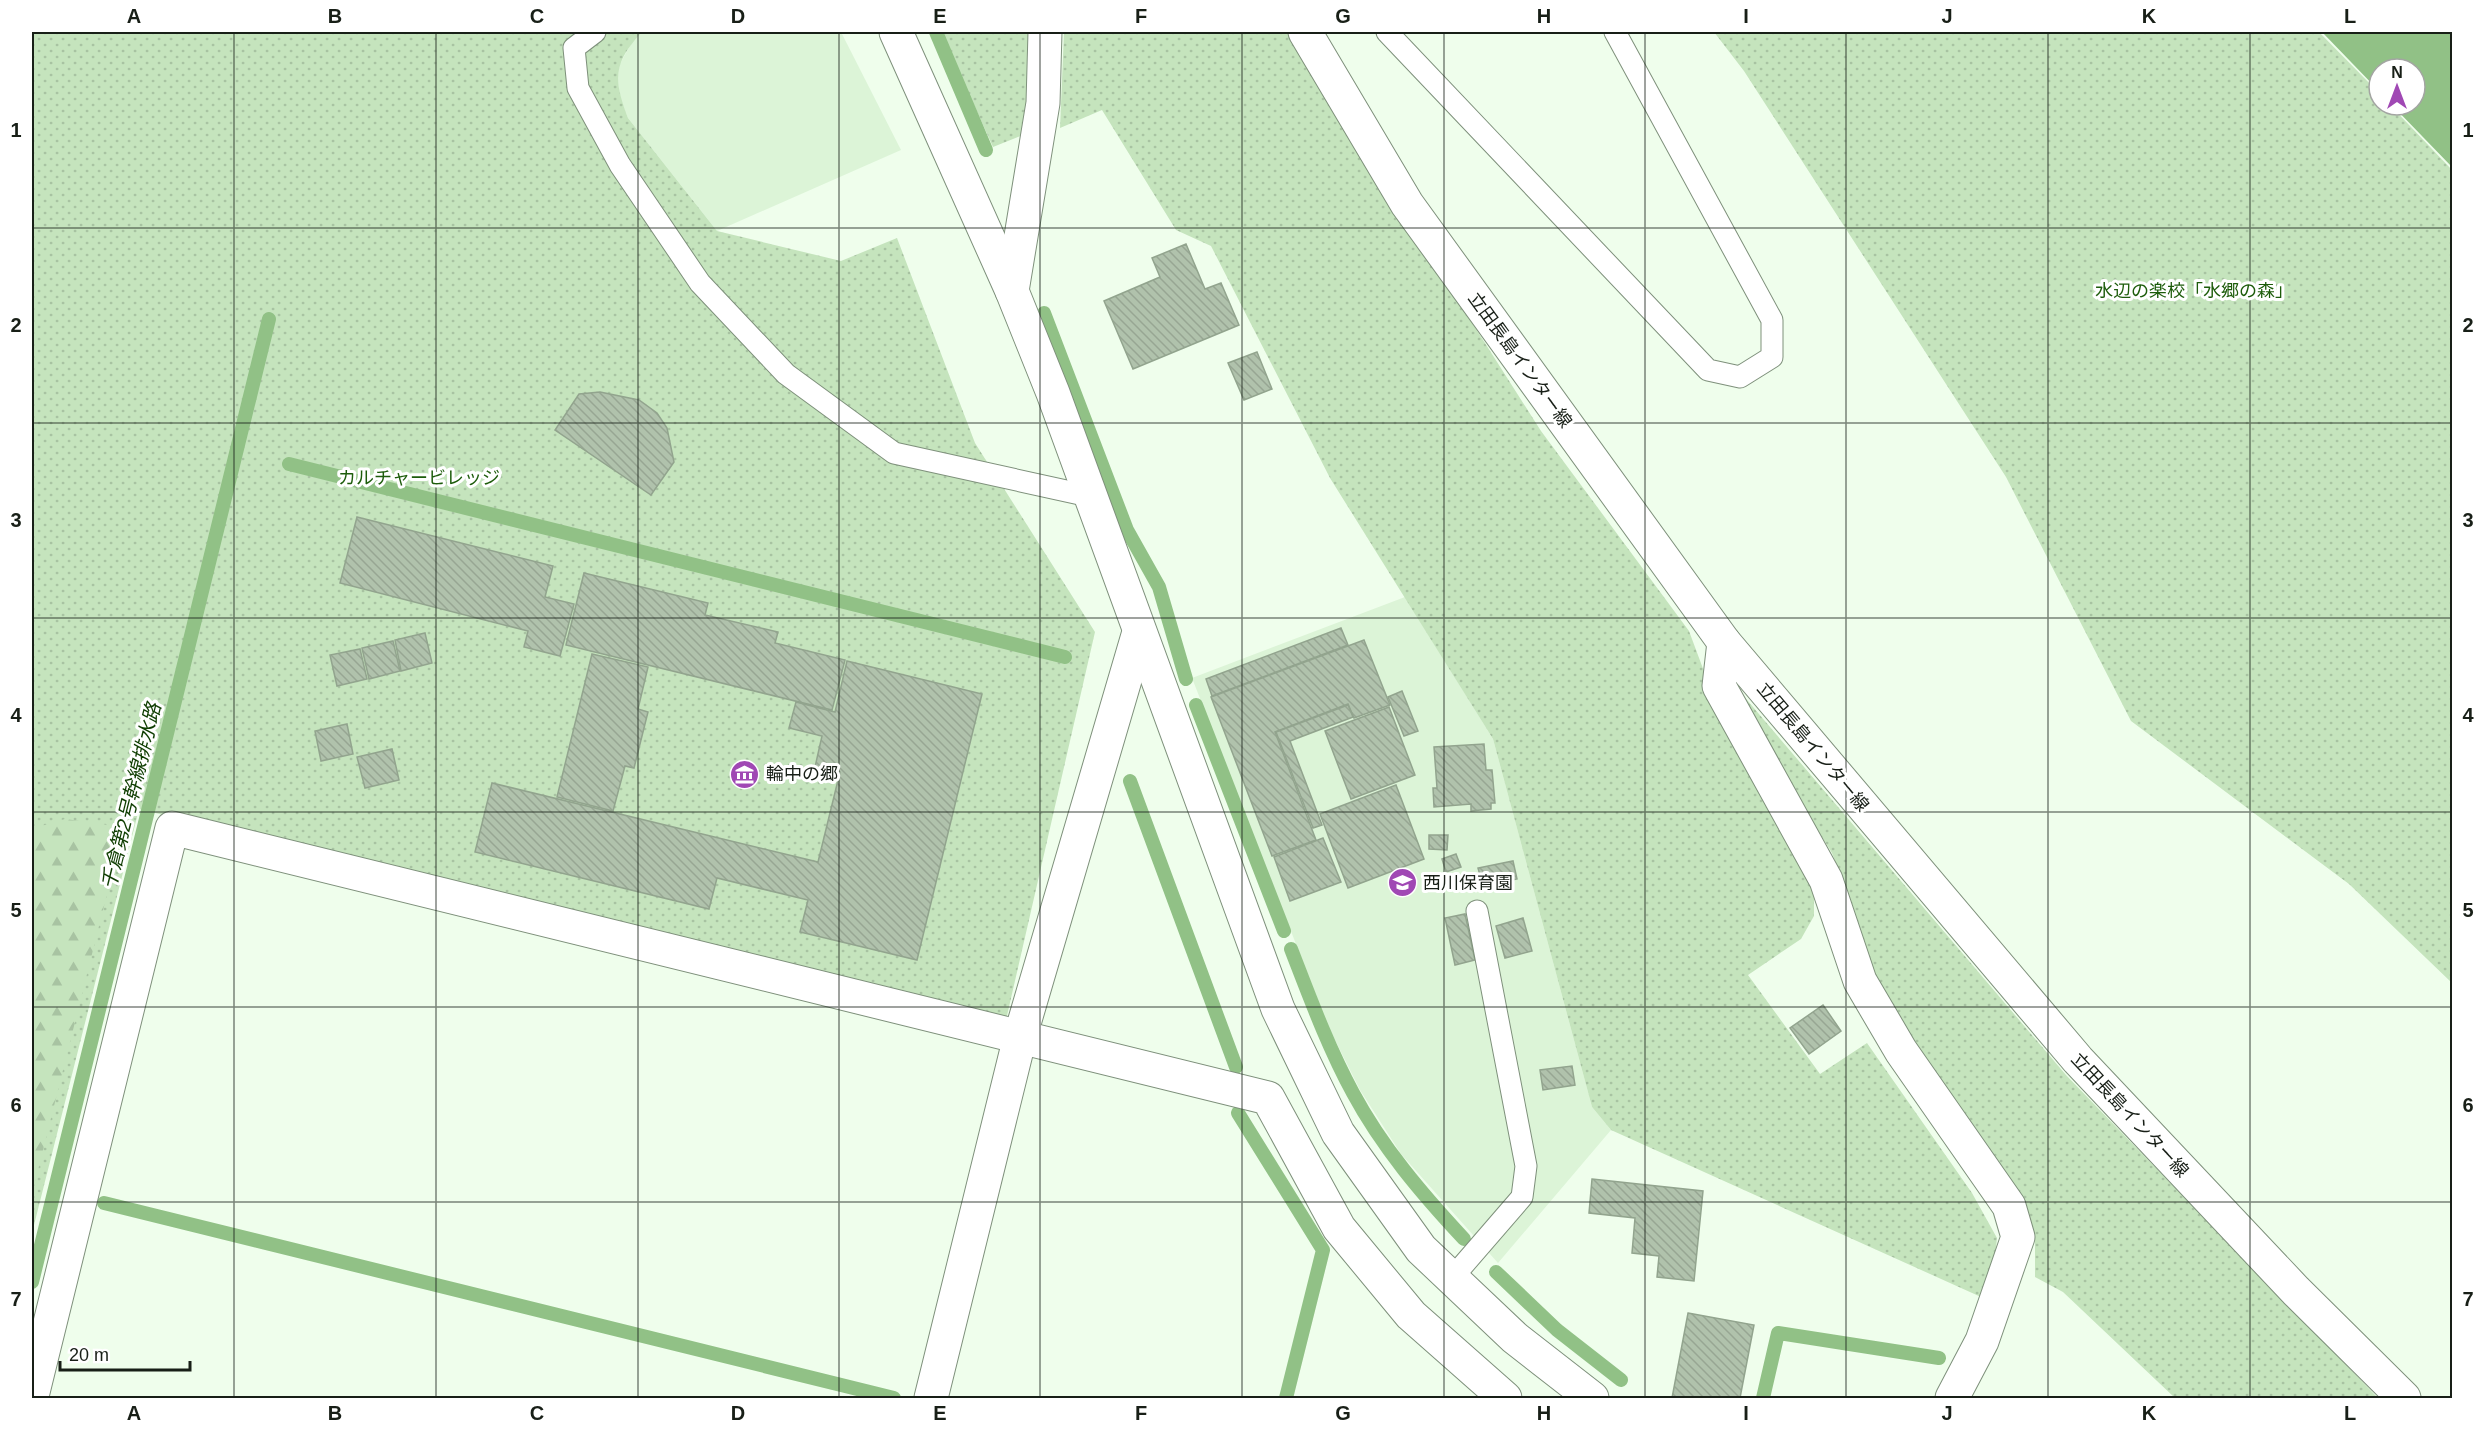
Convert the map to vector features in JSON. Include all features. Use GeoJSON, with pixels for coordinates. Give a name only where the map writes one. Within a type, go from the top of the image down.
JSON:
{"type":"FeatureCollection","features":[{"type":"Feature","properties":{"kind":"street"},"geometry":{"type":"LineString","coordinates":[[896,32],[1012,291],[1053,393],[1278,1009],[1338,1133],[1421,1249],[1515,1338],[1592,1398]]}},
{"type":"Feature","properties":{"kind":"street"},"geometry":{"type":"LineString","coordinates":[[1012,291],[1043,103],[1045,32]]}},
{"type":"Feature","properties":{"kind":"street","name":"立田長島インター線"},"geometry":{"type":"LineString","coordinates":[[1305,32],[1407,204],[1724,642],[2078,1060],[2296,1291],[2404,1398]]}},
{"type":"Feature","properties":{"kind":"street"},"geometry":{"type":"LineString","coordinates":[[931,1398],[1020,1037],[1139,632]]}},
{"type":"Feature","properties":{"kind":"street"},"geometry":{"type":"LineString","coordinates":[[1724,642],[1719,686],[1826,880],[1860,981],[1901,1051],[2009,1206],[2018,1237],[1982,1341],[1952,1398]]}},
{"type":"Feature","properties":{"kind":"street"},"geometry":{"type":"LineString","coordinates":[[32,1396],[172,828],[1268,1098],[1339,1228],[1411,1315],[1505,1398]]}},
{"type":"Feature","properties":{"kind":"lane"},"geometry":{"type":"LineString","coordinates":[[595,32],[573,48],[578,88],[620,165],[700,283],[786,374],[894,453],[1089,496]]}},
{"type":"Feature","properties":{"kind":"lane"},"geometry":{"type":"LineString","coordinates":[[1387,32],[1708,370],[1740,377],[1772,357],[1772,320],[1615,32]]}},
{"type":"Feature","properties":{"kind":"lane"},"geometry":{"type":"LineString","coordinates":[[1452,1278],[1522,1197],[1526,1166],[1477,911]]}},
{"type":"Feature","properties":{"kind":"shaded area"},"geometry":{"type":"Polygon","coordinates":[[[642,32],[841,32],[901,150],[717,231],[628,118],[619,96],[617,69],[631,44],[642,32]]]}},
{"type":"Feature","properties":{"kind":"shaded area"},"geometry":{"type":"Polygon","coordinates":[[[2322,32],[2452,32],[2452,167],[2404,117],[2427,117],[2427,57],[2367,57],[2367,79],[2322,32]]]}},
{"type":"Feature","properties":{"kind":"shaded area","name":"西川保育園"},"geometry":{"type":"Polygon","coordinates":[[[1405,597],[1493,739],[1592,1107],[1611,1130],[1498,1263],[1401,1154],[1360,1090],[1328,1026],[1192,678],[1405,597]]]}},
{"type":"Feature","properties":{"kind":"green space","name":"カルチャービレッジ"},"geometry":{"type":"Polygon","coordinates":[[[32,32],[642,32],[625,53],[618,72],[620,92],[628,118],[717,231],[841,261],[897,238],[975,443],[1095,632],[1006,1020],[139,809],[32,1233],[32,32]]]}},
{"type":"Feature","properties":{"kind":"green space"},"geometry":{"type":"Polygon","coordinates":[[[941,32],[1035,32],[1023,135],[993,147],[941,32]]]}},
{"type":"Feature","properties":{"kind":"green space"},"geometry":{"type":"Polygon","coordinates":[[[1064,32],[1287,32],[1541,431],[1689,631],[1718,709],[1814,891],[1814,916],[1801,939],[1748,975],[1820,1074],[1867,1043],[1972,1193],[1997,1238],[1994,1267],[1981,1297],[1611,1130],[1592,1107],[1493,739],[1330,478],[1211,246],[1176,230],[1102,110],[1060,128],[1064,32]]]}},
{"type":"Feature","properties":{"kind":"green space","name":"水辺の楽校「水郷の森」"},"geometry":{"type":"Polygon","coordinates":[[[1714,32],[2319,32],[2367,81],[2367,117],[2401,117],[2452,170],[2452,983],[2349,884],[2131,721],[2006,477],[1744,71],[1714,32]]]}},
{"type":"Feature","properties":{"kind":"green space"},"geometry":{"type":"Polygon","coordinates":[[[1736,687],[2066,1075],[2378,1398],[2175,1398],[2063,1292],[2035,1277],[2035,1238],[2023,1200],[1900,1031],[1867,970],[1845,887],[1832,853],[1730,690],[1736,687]]]}},
{"type":"Feature","properties":{"kind":"green space"},"geometry":{"type":"Polygon","coordinates":[[[65,819],[103,824],[123,830],[32,1194],[32,838],[38,827],[65,819]]]}},
{"type":"Feature","properties":{"kind":"building"},"geometry":{"type":"Polygon","coordinates":[[[1186,244],[1205,289],[1221,283],[1239,325],[1133,369],[1104,301],[1160,277],[1152,258],[1186,244]]]}},
{"type":"Feature","properties":{"kind":"building"},"geometry":{"type":"Polygon","coordinates":[[[1257,352],[1272,389],[1244,400],[1228,363],[1257,352]]]}},
{"type":"Feature","properties":{"kind":"building"},"geometry":{"type":"Polygon","coordinates":[[[600,392],[639,400],[657,413],[667,428],[674,462],[651,495],[555,430],[579,394],[600,392]]]}},
{"type":"Feature","properties":{"kind":"building"},"geometry":{"type":"Polygon","coordinates":[[[357,517],[553,566],[545,597],[574,604],[560,656],[524,647],[528,631],[340,583],[357,517]]]}},
{"type":"Feature","properties":{"kind":"building"},"geometry":{"type":"Polygon","coordinates":[[[584,573],[708,603],[705,615],[778,632],[775,643],[845,660],[832,710],[566,645],[584,573]]]}},
{"type":"Feature","properties":{"kind":"building"},"geometry":{"type":"Polygon","coordinates":[[[1341,628],[1348,645],[1212,696],[1206,679],[1341,628]]]}},
{"type":"Feature","properties":{"kind":"building"},"geometry":{"type":"Polygon","coordinates":[[[425,633],[432,663],[401,671],[395,640],[425,633]]]}},
{"type":"Feature","properties":{"kind":"building"},"geometry":{"type":"Polygon","coordinates":[[[1364,640],[1390,705],[1354,718],[1348,704],[1275,732],[1316,840],[1272,856],[1211,697],[1364,640]]]}},
{"type":"Feature","properties":{"kind":"building"},"geometry":{"type":"Polygon","coordinates":[[[393,641],[400,671],[369,679],[362,648],[393,641]]]}},
{"type":"Feature","properties":{"kind":"building"},"geometry":{"type":"Polygon","coordinates":[[[360,649],[367,679],[337,686],[330,655],[360,649]]]}},
{"type":"Feature","properties":{"kind":"building"},"geometry":{"type":"Polygon","coordinates":[[[592,654],[648,667],[638,709],[648,712],[634,768],[625,766],[613,811],[557,797],[592,654]]]}},
{"type":"Feature","properties":{"kind":"building"},"geometry":{"type":"Polygon","coordinates":[[[847,661],[982,694],[917,960],[800,932],[808,900],[717,878],[709,909],[475,852],[492,783],[818,862],[840,772],[815,767],[822,736],[789,728],[796,702],[835,712],[847,661]]]}},
{"type":"Feature","properties":{"kind":"building"},"geometry":{"type":"Polygon","coordinates":[[[1402,691],[1418,731],[1404,736],[1388,697],[1402,691]]]}},
{"type":"Feature","properties":{"kind":"building"},"geometry":{"type":"Polygon","coordinates":[[[1348,705],[1353,717],[1290,741],[1322,825],[1313,828],[1276,732],[1348,705]]]}},
{"type":"Feature","properties":{"kind":"building"},"geometry":{"type":"Polygon","coordinates":[[[1389,707],[1415,775],[1351,799],[1325,731],[1389,707]]]}},
{"type":"Feature","properties":{"kind":"building"},"geometry":{"type":"Polygon","coordinates":[[[347,724],[353,754],[321,761],[315,731],[347,724]]]}},
{"type":"Feature","properties":{"kind":"building"},"geometry":{"type":"Polygon","coordinates":[[[1484,744],[1486,770],[1492,770],[1495,803],[1491,803],[1491,809],[1471,811],[1471,804],[1434,807],[1433,788],[1437,788],[1434,747],[1484,744]]]}},
{"type":"Feature","properties":{"kind":"building"},"geometry":{"type":"Polygon","coordinates":[[[392,749],[399,780],[365,788],[357,757],[392,749]]]}},
{"type":"Feature","properties":{"kind":"building"},"geometry":{"type":"Polygon","coordinates":[[[1396,785],[1424,859],[1348,888],[1320,814],[1396,785]]]}},
{"type":"Feature","properties":{"kind":"building"},"geometry":{"type":"Polygon","coordinates":[[[1429,835],[1448,835],[1447,850],[1429,849],[1429,835]]]}},
{"type":"Feature","properties":{"kind":"building"},"geometry":{"type":"Polygon","coordinates":[[[1323,838],[1341,882],[1290,901],[1274,857],[1323,838]]]}},
{"type":"Feature","properties":{"kind":"building"},"geometry":{"type":"Polygon","coordinates":[[[1456,854],[1461,867],[1446,872],[1442,859],[1456,854]]]}},
{"type":"Feature","properties":{"kind":"building"},"geometry":{"type":"Polygon","coordinates":[[[1513,861],[1517,879],[1483,886],[1478,868],[1513,861]]]}},
{"type":"Feature","properties":{"kind":"building"},"geometry":{"type":"Polygon","coordinates":[[[1465,914],[1475,960],[1455,965],[1445,918],[1465,914]]]}},
{"type":"Feature","properties":{"kind":"building"},"geometry":{"type":"Polygon","coordinates":[[[1523,918],[1532,951],[1505,958],[1496,926],[1523,918]]]}},
{"type":"Feature","properties":{"kind":"building"},"geometry":{"type":"Polygon","coordinates":[[[1823,1005],[1841,1031],[1809,1054],[1790,1028],[1823,1005]]]}},
{"type":"Feature","properties":{"kind":"building"},"geometry":{"type":"Polygon","coordinates":[[[1572,1066],[1575,1085],[1543,1090],[1540,1070],[1572,1066]]]}},
{"type":"Feature","properties":{"kind":"building"},"geometry":{"type":"Polygon","coordinates":[[[1592,1179],[1703,1191],[1694,1281],[1657,1277],[1659,1256],[1632,1253],[1635,1218],[1589,1213],[1592,1179]]]}},
{"type":"Feature","properties":{"kind":"building"},"geometry":{"type":"Polygon","coordinates":[[[1688,1313],[1754,1325],[1740,1398],[1672,1398],[1688,1313]]]}},
{"type":"Feature","properties":{"kind":"waterway"},"geometry":{"type":"LineString","coordinates":[[936,32],[986,150]]}},
{"type":"Feature","properties":{"kind":"waterway"},"geometry":{"type":"LineString","coordinates":[[1044,313],[1127,530],[1159,587],[1186,679]]}},
{"type":"Feature","properties":{"kind":"waterway","name":"千倉第2号幹線排水路"},"geometry":{"type":"LineString","coordinates":[[32,1282],[269,319]]}},
{"type":"Feature","properties":{"kind":"waterway"},"geometry":{"type":"LineString","coordinates":[[289,464],[1065,657]]}},
{"type":"Feature","properties":{"kind":"waterway"},"geometry":{"type":"LineString","coordinates":[[1196,705],[1284,931]]}},
{"type":"Feature","properties":{"kind":"waterway"},"geometry":{"type":"LineString","coordinates":[[1130,781],[1236,1067]]}},
{"type":"Feature","properties":{"kind":"waterway"},"geometry":{"type":"LineString","coordinates":[[1291,949],[1327,1040],[1364,1113],[1404,1169],[1464,1239]]}},
{"type":"Feature","properties":{"kind":"waterway"},"geometry":{"type":"LineString","coordinates":[[1238,1113],[1323,1250],[1286,1398]]}},
{"type":"Feature","properties":{"kind":"waterway"},"geometry":{"type":"LineString","coordinates":[[104,1203],[894,1398]]}},
{"type":"Feature","properties":{"kind":"waterway"},"geometry":{"type":"LineString","coordinates":[[1496,1272],[1557,1330],[1621,1380]]}},
{"type":"Feature","properties":{"kind":"waterway"},"geometry":{"type":"LineString","coordinates":[[1763,1398],[1778,1333],[1939,1358]]}},
{"type":"Feature","properties":{"kind":"place","name":"輪中の郷"},"geometry":{"type":"Point","coordinates":[745,774]}},
{"type":"Feature","properties":{"kind":"place","name":"西川保育園"},"geometry":{"type":"Point","coordinates":[1402,883]}}]}
